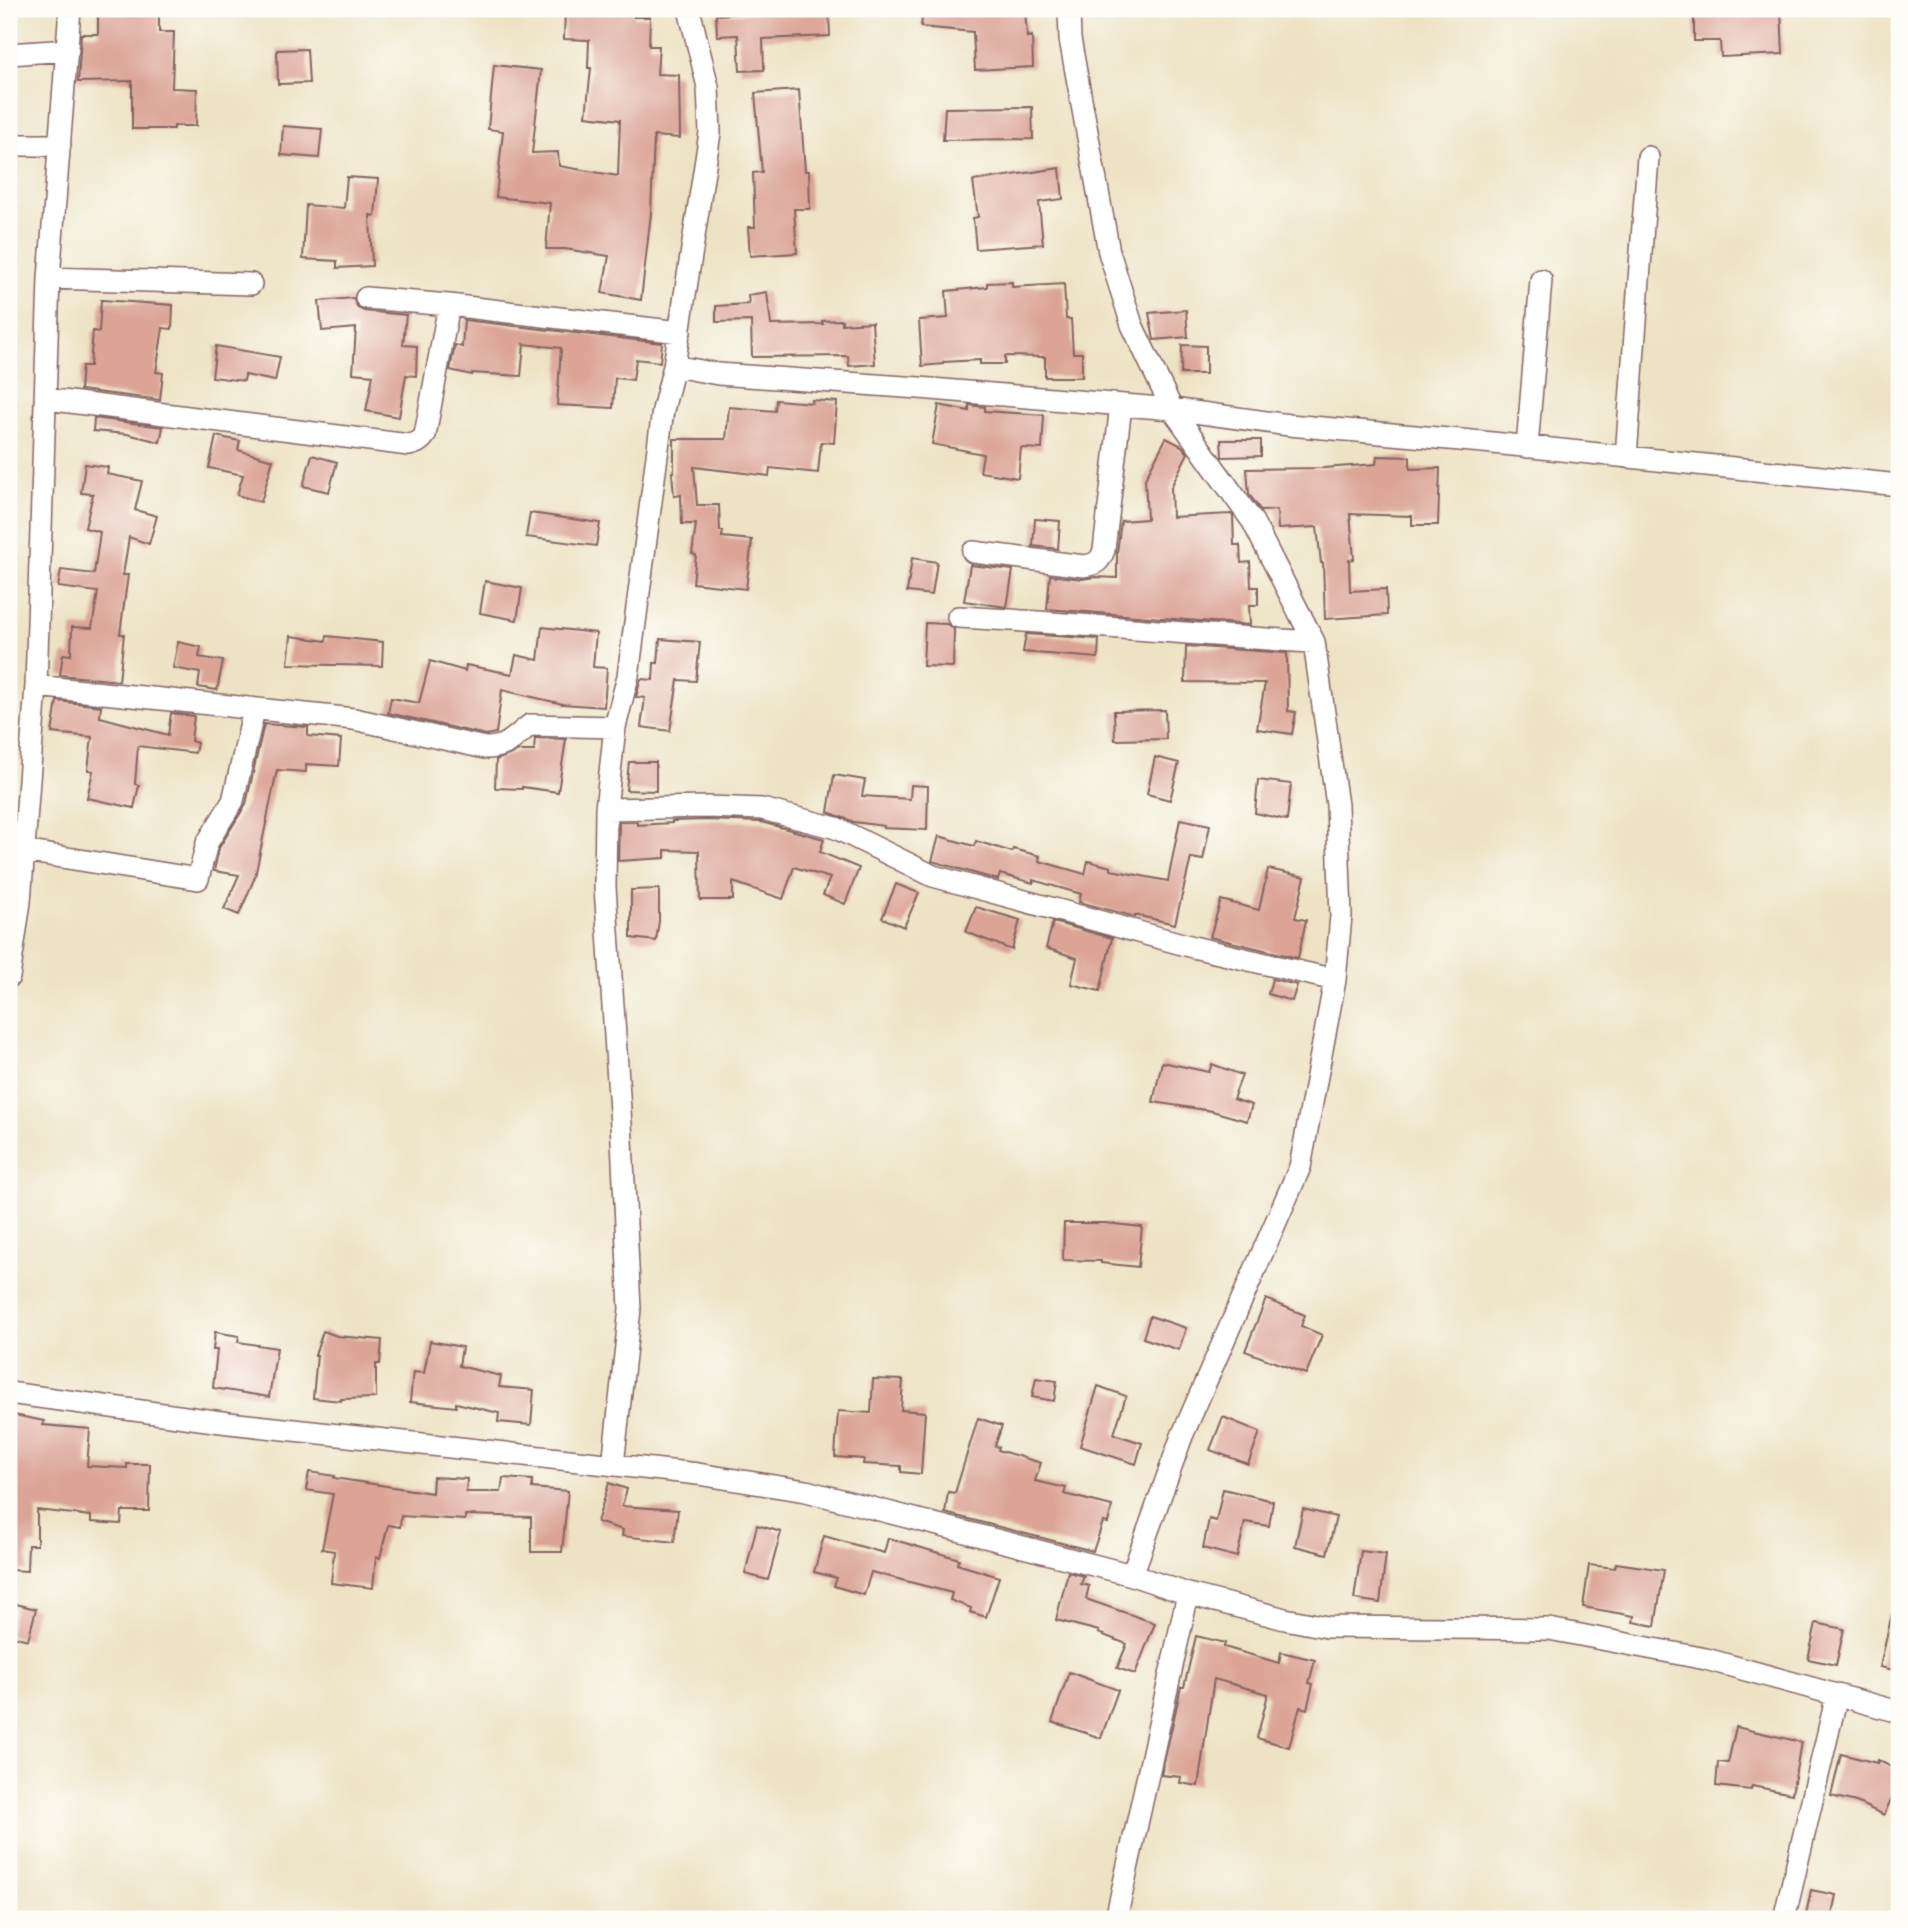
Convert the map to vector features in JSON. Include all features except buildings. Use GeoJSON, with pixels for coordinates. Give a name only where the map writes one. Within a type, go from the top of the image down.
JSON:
{"type":"FeatureCollection","features":[{"type":"Feature","properties":{"kind":"street"},"geometry":{"type":"LineString","coordinates":[[9,977],[20,902],[36,686],[49,278],[70,9]]}},
{"type":"Feature","properties":{"kind":"street"},"geometry":{"type":"LineString","coordinates":[[613,1465],[630,1309],[605,887],[606,809],[615,727],[628,676],[663,410],[680,332],[710,121],[708,87],[689,9]]}},
{"type":"Feature","properties":{"kind":"street"},"geometry":{"type":"LineString","coordinates":[[1069,9],[1070,39],[1109,252],[1132,326],[1172,409],[1253,522],[1314,642],[1337,805],[1341,916],[1335,980],[1300,1167],[1182,1436],[1132,1575]]}},
{"type":"Feature","properties":{"kind":"street"},"geometry":{"type":"LineString","coordinates":[[9,54],[68,50]]}},
{"type":"Feature","properties":{"kind":"street"},"geometry":{"type":"LineString","coordinates":[[9,145],[60,145]]}},
{"type":"Feature","properties":{"kind":"street"},"geometry":{"type":"LineString","coordinates":[[1626,457],[1648,157]]}},
{"type":"Feature","properties":{"kind":"street"},"geometry":{"type":"LineString","coordinates":[[49,278],[251,284]]}},
{"type":"Feature","properties":{"kind":"street"},"geometry":{"type":"LineString","coordinates":[[1527,447],[1541,280]]}},
{"type":"Feature","properties":{"kind":"street"},"geometry":{"type":"LineString","coordinates":[[366,298],[680,332]]}},
{"type":"Feature","properties":{"kind":"street"},"geometry":{"type":"LineString","coordinates":[[46,399],[415,444],[425,435],[449,305]]}},
{"type":"Feature","properties":{"kind":"street"},"geometry":{"type":"LineString","coordinates":[[674,366],[718,374],[1172,409],[1289,425],[1899,485]]}},
{"type":"Feature","properties":{"kind":"street"},"geometry":{"type":"LineString","coordinates":[[973,552],[1083,566],[1094,565],[1100,560],[1104,550],[1121,405]]}},
{"type":"Feature","properties":{"kind":"street"},"geometry":{"type":"LineString","coordinates":[[958,617],[1052,621],[1314,642]]}},
{"type":"Feature","properties":{"kind":"street"},"geometry":{"type":"LineString","coordinates":[[36,686],[354,719],[485,748],[507,745],[530,725],[615,727]]}},
{"type":"Feature","properties":{"kind":"street"},"geometry":{"type":"LineString","coordinates":[[24,851],[198,879],[208,843],[233,800],[254,710]]}},
{"type":"Feature","properties":{"kind":"street"},"geometry":{"type":"LineString","coordinates":[[606,809],[762,808],[836,828],[933,876],[1194,947],[1335,980]]}},
{"type":"Feature","properties":{"kind":"street"},"geometry":{"type":"LineString","coordinates":[[9,1393],[229,1423],[698,1474],[806,1491],[1132,1575],[1188,1594],[1285,1619],[1327,1627],[1549,1629],[1706,1658],[1899,1712]]}},
{"type":"Feature","properties":{"kind":"street"},"geometry":{"type":"LineString","coordinates":[[1116,1919],[1188,1594]]}},
{"type":"Feature","properties":{"kind":"street"},"geometry":{"type":"LineString","coordinates":[[1784,1919],[1837,1695]]}}]}
